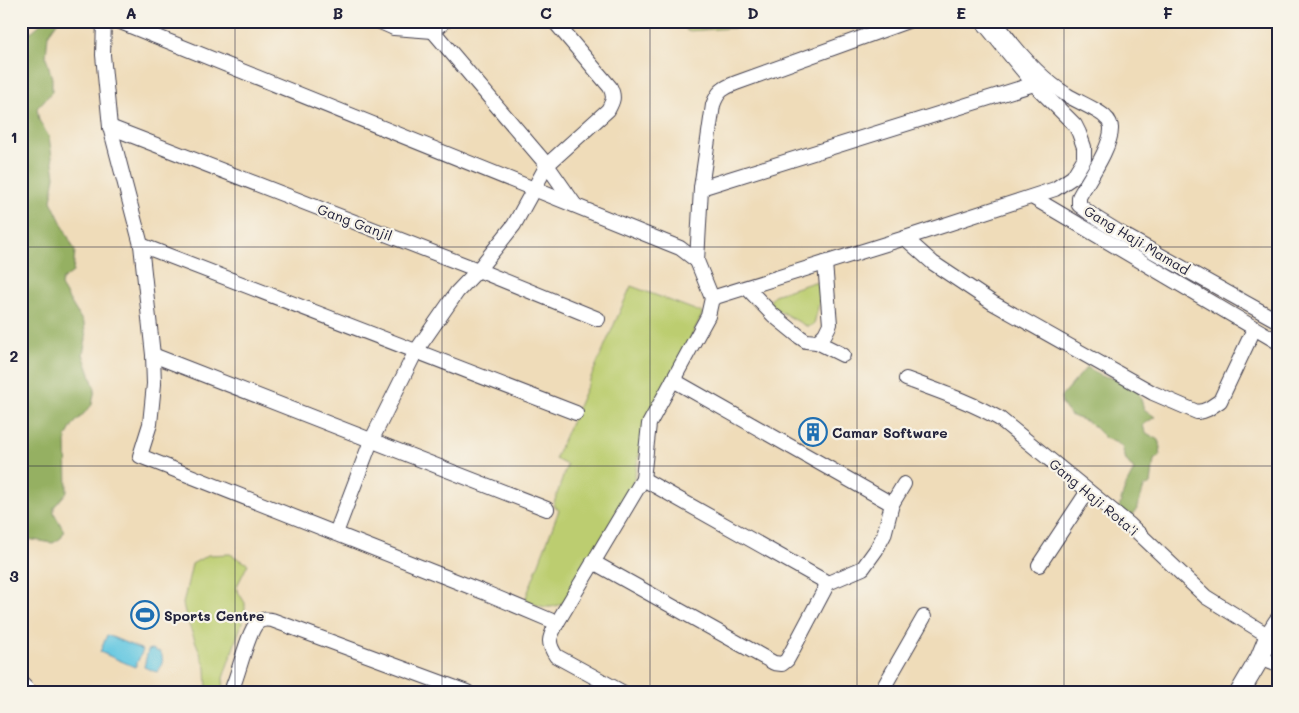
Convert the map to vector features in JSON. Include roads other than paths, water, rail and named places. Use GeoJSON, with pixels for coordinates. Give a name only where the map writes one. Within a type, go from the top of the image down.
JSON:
{"type":"FeatureCollection","features":[{"type":"Feature","properties":{"kind":"main road"},"geometry":{"type":"LineString","coordinates":[[1240,692],[1274,629]]}},
{"type":"Feature","properties":{"kind":"street"},"geometry":{"type":"LineString","coordinates":[[104,21],[103,55],[110,127],[141,245],[153,355],[154,384],[150,424],[140,456],[557,623]]}},
{"type":"Feature","properties":{"kind":"street"},"geometry":{"type":"LineString","coordinates":[[118,21],[680,248],[697,261]]}},
{"type":"Feature","properties":{"kind":"street"},"geometry":{"type":"LineString","coordinates":[[378,21],[432,31],[547,165],[575,205]]}},
{"type":"Feature","properties":{"kind":"street"},"geometry":{"type":"LineString","coordinates":[[432,31],[445,21]]}},
{"type":"Feature","properties":{"kind":"street"},"geometry":{"type":"LineString","coordinates":[[336,533],[371,441],[416,351],[457,292],[478,270],[514,225],[547,165],[608,110],[613,101],[613,92],[610,87],[554,21]]}},
{"type":"Feature","properties":{"kind":"street"},"geometry":{"type":"LineString","coordinates":[[622,692],[556,656],[550,648],[549,638],[643,480],[649,424],[708,316],[712,298],[697,261],[701,188],[717,94],[736,82],[908,21]]}},
{"type":"Feature","properties":{"kind":"street"},"geometry":{"type":"LineString","coordinates":[[712,298],[1032,197],[1055,189],[1073,177],[1084,159],[1084,147],[1075,125],[1034,84],[982,21]]}},
{"type":"Feature","properties":{"kind":"street","name":"Gang Haji Mamad"},"geometry":{"type":"LineString","coordinates":[[996,21],[1036,71],[1066,94],[1106,117],[1111,126],[1107,148],[1079,197],[1080,205],[1096,218],[1122,234],[1278,321]]}},
{"type":"Feature","properties":{"kind":"street"},"geometry":{"type":"LineString","coordinates":[[701,188],[1034,84]]}},
{"type":"Feature","properties":{"kind":"street","name":"Gang Ganjil"},"geometry":{"type":"LineString","coordinates":[[110,127],[478,270],[598,319]]}},
{"type":"Feature","properties":{"kind":"street"},"geometry":{"type":"LineString","coordinates":[[1032,197],[1278,342]]}},
{"type":"Feature","properties":{"kind":"street"},"geometry":{"type":"LineString","coordinates":[[905,238],[933,263],[993,304],[1153,393],[1197,412],[1208,409],[1220,401],[1254,329]]}},
{"type":"Feature","properties":{"kind":"street"},"geometry":{"type":"LineString","coordinates":[[141,245],[576,413]]}},
{"type":"Feature","properties":{"kind":"street"},"geometry":{"type":"LineString","coordinates":[[817,342],[825,334],[830,324],[824,263]]}},
{"type":"Feature","properties":{"kind":"street"},"geometry":{"type":"LineString","coordinates":[[747,288],[772,315],[800,337],[806,341],[817,342],[843,355]]}},
{"type":"Feature","properties":{"kind":"street"},"geometry":{"type":"LineString","coordinates":[[153,355],[547,510]]}},
{"type":"Feature","properties":{"kind":"street","name":"Gang Haji Rota'i"},"geometry":{"type":"LineString","coordinates":[[906,379],[985,410],[1000,419],[1130,525],[1206,597],[1274,629]]}},
{"type":"Feature","properties":{"kind":"street"},"geometry":{"type":"LineString","coordinates":[[673,380],[892,504]]}},
{"type":"Feature","properties":{"kind":"street"},"geometry":{"type":"LineString","coordinates":[[643,480],[828,583]]}},
{"type":"Feature","properties":{"kind":"street"},"geometry":{"type":"LineString","coordinates":[[594,562],[774,663],[782,664],[787,660],[828,583],[863,568],[876,550],[884,536],[892,504],[904,484]]}},
{"type":"Feature","properties":{"kind":"street"},"geometry":{"type":"LineString","coordinates":[[1039,564],[1088,491]]}},
{"type":"Feature","properties":{"kind":"street"},"geometry":{"type":"LineString","coordinates":[[881,692],[924,617]]}},
{"type":"Feature","properties":{"kind":"street"},"geometry":{"type":"LineString","coordinates":[[234,692],[233,686],[251,634],[258,622],[265,619],[466,692]]}},
{"type":"Feature","properties":{"kind":"street"},"geometry":{"type":"LineString","coordinates":[[1260,658],[1278,665]]}},
{"type":"Feature","properties":{"kind":"street"},"geometry":{"type":"LineString","coordinates":[[21,683],[30,692]]}},
{"type":"Feature","properties":{"kind":"water"},"geometry":{"type":"Polygon","coordinates":[[[107,635],[143,650],[135,667],[100,652],[107,635]]]}},
{"type":"Feature","properties":{"kind":"water"},"geometry":{"type":"Polygon","coordinates":[[[152,649],[161,653],[162,656],[162,663],[157,672],[144,667],[148,650],[152,649]]]}},
{"type":"Feature","properties":{"kind":"place","name":"Camar Software"},"geometry":{"type":"Point","coordinates":[813,432]}},
{"type":"Feature","properties":{"kind":"place","name":"Sports Centre"},"geometry":{"type":"Point","coordinates":[145,615]}}]}
